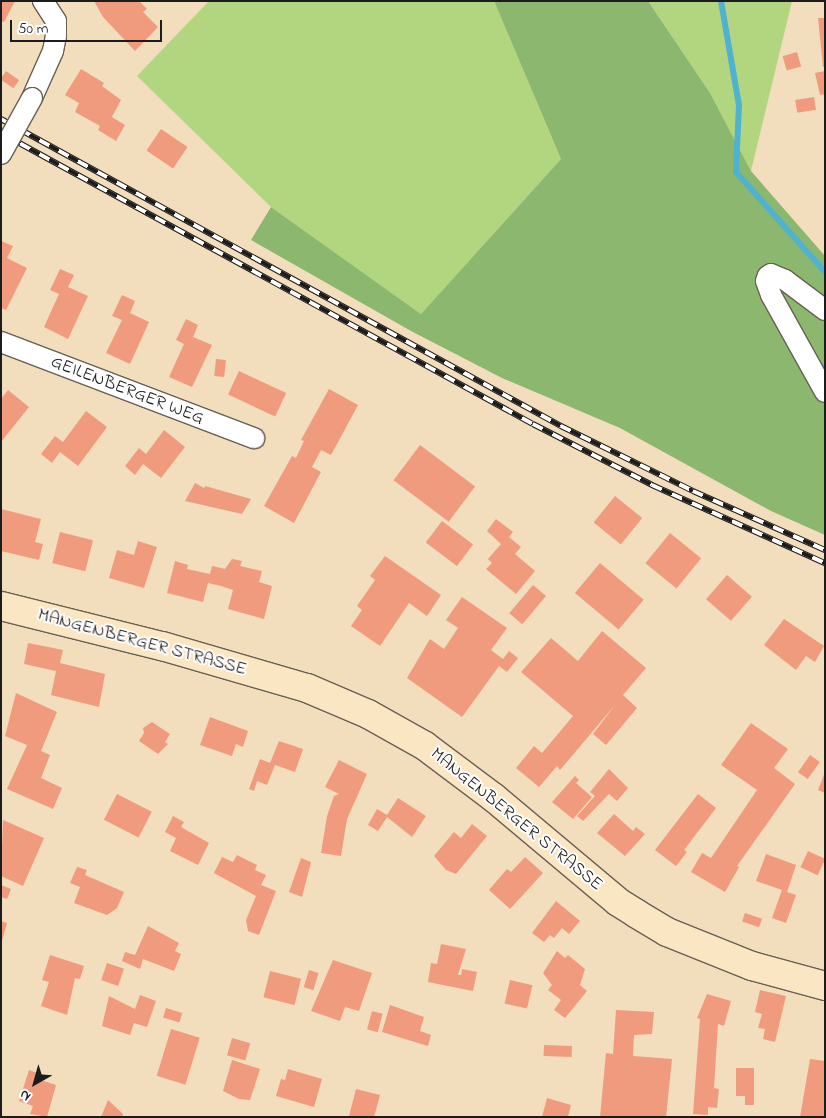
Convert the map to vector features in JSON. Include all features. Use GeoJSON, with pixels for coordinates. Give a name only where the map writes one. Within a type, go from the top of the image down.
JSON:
{"type":"FeatureCollection","features":[{"type":"Feature","properties":{"kind":"main road","name":"MANGENBERGER STRASSE"},"geometry":{"type":"LineString","coordinates":[[1,606],[162,646],[307,688],[368,714],[432,751],[493,797],[618,902],[667,932],[752,966],[825,986]]}},
{"type":"Feature","properties":{"kind":"street"},"geometry":{"type":"LineString","coordinates":[[1,154],[32,98],[50,60],[56,36],[56,21],[43,1]]}},
{"type":"Feature","properties":{"kind":"street"},"geometry":{"type":"LineString","coordinates":[[825,310],[785,280],[771,274],[768,276],[766,281],[771,295],[825,392]]}},
{"type":"Feature","properties":{"kind":"street","name":"GEILENBERGER WEG"},"geometry":{"type":"LineString","coordinates":[[1,342],[254,438]]}},
{"type":"Feature","properties":{"kind":"green space"},"geometry":{"type":"Polygon","coordinates":[[[209,1],[494,1],[561,159],[421,314],[271,207],[137,76],[209,1]]]}},
{"type":"Feature","properties":{"kind":"green space"},"geometry":{"type":"Polygon","coordinates":[[[494,1],[648,1],[710,93],[751,171],[825,256],[825,535],[771,511],[620,428],[502,378],[411,331],[251,240],[271,207],[421,314],[561,159],[494,1]]]}},
{"type":"Feature","properties":{"kind":"green space"},"geometry":{"type":"Polygon","coordinates":[[[648,1],[792,1],[751,171],[710,93],[648,1]]]}},
{"type":"Feature","properties":{"kind":"building"},"geometry":{"type":"Polygon","coordinates":[[[1,1],[15,1],[4,22],[1,21],[1,1]]]}},
{"type":"Feature","properties":{"kind":"building"},"geometry":{"type":"Polygon","coordinates":[[[94,1],[139,1],[147,9],[143,12],[158,27],[135,51],[103,17],[94,1]]]}},
{"type":"Feature","properties":{"kind":"building"},"geometry":{"type":"Polygon","coordinates":[[[818,18],[825,18],[825,67],[823,67],[818,18]]]}},
{"type":"Feature","properties":{"kind":"building"},"geometry":{"type":"Polygon","coordinates":[[[797,52],[801,66],[787,71],[783,56],[797,52]]]}},
{"type":"Feature","properties":{"kind":"building"},"geometry":{"type":"Polygon","coordinates":[[[81,69],[104,83],[102,86],[121,100],[112,117],[125,125],[116,141],[98,130],[100,126],[75,112],[79,103],[65,95],[81,69]]]}},
{"type":"Feature","properties":{"kind":"building"},"geometry":{"type":"Polygon","coordinates":[[[6,71],[19,80],[13,88],[1,80],[6,71]]]}},
{"type":"Feature","properties":{"kind":"building"},"geometry":{"type":"Polygon","coordinates":[[[825,71],[825,94],[820,95],[815,73],[825,71]]]}},
{"type":"Feature","properties":{"kind":"building"},"geometry":{"type":"Polygon","coordinates":[[[814,97],[816,110],[797,113],[795,100],[814,97]]]}},
{"type":"Feature","properties":{"kind":"building"},"geometry":{"type":"Polygon","coordinates":[[[161,129],[188,147],[173,168],[146,151],[161,129]]]}},
{"type":"Feature","properties":{"kind":"building"},"geometry":{"type":"Polygon","coordinates":[[[1,241],[13,246],[7,258],[27,268],[6,310],[1,308],[1,241]]]}},
{"type":"Feature","properties":{"kind":"building"},"geometry":{"type":"Polygon","coordinates":[[[60,269],[74,275],[68,287],[88,296],[68,339],[44,327],[59,294],[50,290],[60,269]]]}},
{"type":"Feature","properties":{"kind":"building"},"geometry":{"type":"Polygon","coordinates":[[[122,295],[135,301],[130,313],[149,322],[130,364],[106,353],[122,320],[112,316],[122,295]]]}},
{"type":"Feature","properties":{"kind":"building"},"geometry":{"type":"Polygon","coordinates":[[[186,319],[198,325],[193,337],[212,345],[192,387],[169,377],[184,344],[176,340],[186,319]]]}},
{"type":"Feature","properties":{"kind":"building"},"geometry":{"type":"Polygon","coordinates":[[[216,359],[226,360],[224,377],[214,376],[216,359]]]}},
{"type":"Feature","properties":{"kind":"building"},"geometry":{"type":"Polygon","coordinates":[[[239,371],[286,393],[275,417],[228,395],[239,371]]]}},
{"type":"Feature","properties":{"kind":"building"},"geometry":{"type":"Polygon","coordinates":[[[329,389],[358,405],[331,455],[321,450],[312,467],[321,472],[294,523],[264,506],[292,456],[296,458],[304,441],[301,440],[329,389]]]}},
{"type":"Feature","properties":{"kind":"building"},"geometry":{"type":"Polygon","coordinates":[[[8,390],[29,407],[1,442],[1,399],[8,390]]]}},
{"type":"Feature","properties":{"kind":"building"},"geometry":{"type":"Polygon","coordinates":[[[86,411],[107,427],[78,466],[60,452],[52,463],[41,454],[55,436],[63,442],[86,411]]]}},
{"type":"Feature","properties":{"kind":"building"},"geometry":{"type":"Polygon","coordinates":[[[164,430],[185,447],[161,478],[143,464],[135,475],[125,466],[139,448],[146,454],[164,430]]]}},
{"type":"Feature","properties":{"kind":"building"},"geometry":{"type":"Polygon","coordinates":[[[420,445],[475,487],[449,522],[394,480],[420,445]]]}},
{"type":"Feature","properties":{"kind":"building"},"geometry":{"type":"Polygon","coordinates":[[[195,483],[204,488],[205,486],[251,499],[242,514],[185,501],[195,483]]]}},
{"type":"Feature","properties":{"kind":"building"},"geometry":{"type":"Polygon","coordinates":[[[615,496],[642,518],[621,544],[594,522],[615,496]]]}},
{"type":"Feature","properties":{"kind":"building"},"geometry":{"type":"Polygon","coordinates":[[[1,509],[41,519],[35,542],[43,544],[39,560],[1,551],[1,509]]]}},
{"type":"Feature","properties":{"kind":"building"},"geometry":{"type":"Polygon","coordinates":[[[496,519],[513,532],[509,537],[521,547],[515,554],[535,571],[516,594],[486,569],[492,563],[488,559],[501,544],[487,531],[496,519]]]}},
{"type":"Feature","properties":{"kind":"building"},"geometry":{"type":"Polygon","coordinates":[[[442,521],[473,544],[457,566],[426,543],[442,521]]]}},
{"type":"Feature","properties":{"kind":"building"},"geometry":{"type":"Polygon","coordinates":[[[60,532],[93,540],[85,571],[52,563],[60,532]]]}},
{"type":"Feature","properties":{"kind":"building"},"geometry":{"type":"Polygon","coordinates":[[[670,533],[701,558],[677,588],[645,563],[670,533]]]}},
{"type":"Feature","properties":{"kind":"building"},"geometry":{"type":"Polygon","coordinates":[[[138,541],[157,547],[144,588],[109,578],[117,550],[134,555],[138,541]]]}},
{"type":"Feature","properties":{"kind":"building"},"geometry":{"type":"Polygon","coordinates":[[[385,556],[441,595],[427,616],[409,603],[380,646],[351,626],[362,610],[357,606],[375,580],[370,576],[385,556]]]}},
{"type":"Feature","properties":{"kind":"building"},"geometry":{"type":"Polygon","coordinates":[[[232,559],[242,561],[240,566],[262,571],[259,582],[272,586],[264,619],[228,609],[233,590],[221,586],[208,583],[203,602],[167,593],[175,561],[188,565],[187,569],[210,574],[212,566],[225,569],[232,559]]]}},
{"type":"Feature","properties":{"kind":"building"},"geometry":{"type":"Polygon","coordinates":[[[600,563],[644,600],[619,630],[575,593],[600,563]]]}},
{"type":"Feature","properties":{"kind":"building"},"geometry":{"type":"Polygon","coordinates":[[[727,575],[752,597],[731,621],[706,599],[727,575]]]}},
{"type":"Feature","properties":{"kind":"building"},"geometry":{"type":"Polygon","coordinates":[[[533,585],[546,596],[522,624],[509,613],[533,585]]]}},
{"type":"Feature","properties":{"kind":"building"},"geometry":{"type":"Polygon","coordinates":[[[462,597],[507,628],[491,650],[503,659],[509,651],[518,658],[507,672],[499,666],[462,717],[407,678],[430,639],[444,649],[458,628],[446,620],[462,597]]]}},
{"type":"Feature","properties":{"kind":"building"},"geometry":{"type":"Polygon","coordinates":[[[784,619],[824,646],[815,662],[806,656],[796,670],[764,645],[784,619]]]}},
{"type":"Feature","properties":{"kind":"building"},"geometry":{"type":"Polygon","coordinates":[[[602,631],[646,668],[623,695],[637,708],[606,745],[593,734],[615,705],[560,770],[557,766],[539,787],[516,768],[534,746],[542,753],[573,716],[521,672],[551,638],[578,661],[602,631]]]}},
{"type":"Feature","properties":{"kind":"building"},"geometry":{"type":"Polygon","coordinates":[[[28,643],[63,650],[60,663],[105,674],[99,707],[51,695],[56,671],[24,664],[28,643]]]}},
{"type":"Feature","properties":{"kind":"building"},"geometry":{"type":"Polygon","coordinates":[[[16,693],[57,712],[41,751],[50,755],[41,778],[62,788],[53,809],[7,789],[27,745],[5,736],[16,693]]]}},
{"type":"Feature","properties":{"kind":"building"},"geometry":{"type":"Polygon","coordinates":[[[210,717],[248,731],[243,747],[236,744],[232,756],[200,745],[210,717]]]}},
{"type":"Feature","properties":{"kind":"building"},"geometry":{"type":"Polygon","coordinates":[[[152,722],[170,734],[165,742],[168,744],[158,754],[139,741],[144,733],[143,728],[152,722]]]}},
{"type":"Feature","properties":{"kind":"building"},"geometry":{"type":"Polygon","coordinates":[[[751,723],[788,749],[774,768],[795,784],[737,866],[739,867],[725,892],[691,872],[702,853],[711,858],[757,790],[721,765],[751,723]]]}},
{"type":"Feature","properties":{"kind":"building"},"geometry":{"type":"Polygon","coordinates":[[[279,741],[303,749],[295,772],[275,765],[267,785],[257,781],[254,791],[249,789],[260,759],[270,763],[279,741]]]}},
{"type":"Feature","properties":{"kind":"building"},"geometry":{"type":"Polygon","coordinates":[[[810,755],[820,762],[808,779],[798,772],[810,755]]]}},
{"type":"Feature","properties":{"kind":"building"},"geometry":{"type":"Polygon","coordinates":[[[339,760],[367,774],[347,819],[341,856],[321,853],[327,816],[334,796],[339,794],[325,787],[339,760]]]}},
{"type":"Feature","properties":{"kind":"building"},"geometry":{"type":"Polygon","coordinates":[[[609,769],[628,788],[617,801],[609,794],[583,821],[577,816],[595,796],[590,792],[609,769]]]}},
{"type":"Feature","properties":{"kind":"building"},"geometry":{"type":"Polygon","coordinates":[[[825,772],[825,793],[818,790],[825,772]]]}},
{"type":"Feature","properties":{"kind":"building"},"geometry":{"type":"Polygon","coordinates":[[[575,776],[579,780],[576,783],[592,797],[573,819],[552,802],[575,776]]]}},
{"type":"Feature","properties":{"kind":"building"},"geometry":{"type":"Polygon","coordinates":[[[117,794],[152,812],[139,838],[104,820],[117,794]]]}},
{"type":"Feature","properties":{"kind":"building"},"geometry":{"type":"Polygon","coordinates":[[[698,794],[716,808],[684,850],[687,852],[676,866],[655,850],[698,794]]]}},
{"type":"Feature","properties":{"kind":"building"},"geometry":{"type":"Polygon","coordinates":[[[398,798],[426,816],[412,837],[387,817],[378,831],[368,825],[377,809],[387,815],[398,798]]]}},
{"type":"Feature","properties":{"kind":"building"},"geometry":{"type":"Polygon","coordinates":[[[614,814],[633,831],[636,827],[645,834],[625,856],[597,833],[614,814]]]}},
{"type":"Feature","properties":{"kind":"building"},"geometry":{"type":"Polygon","coordinates":[[[173,816],[184,822],[181,827],[209,843],[198,865],[170,851],[176,838],[165,832],[173,816]]]}},
{"type":"Feature","properties":{"kind":"building"},"geometry":{"type":"Polygon","coordinates":[[[3,820],[44,838],[23,886],[1,876],[3,820]]]}},
{"type":"Feature","properties":{"kind":"building"},"geometry":{"type":"Polygon","coordinates":[[[472,824],[487,836],[456,874],[446,870],[434,856],[454,832],[461,838],[472,824]]]}},
{"type":"Feature","properties":{"kind":"building"},"geometry":{"type":"Polygon","coordinates":[[[808,851],[825,859],[818,875],[800,867],[808,851]]]}},
{"type":"Feature","properties":{"kind":"building"},"geometry":{"type":"Polygon","coordinates":[[[766,854],[796,865],[787,892],[796,895],[786,923],[772,918],[782,890],[756,881],[766,854]]]}},
{"type":"Feature","properties":{"kind":"building"},"geometry":{"type":"Polygon","coordinates":[[[237,855],[257,865],[255,870],[266,875],[261,885],[276,891],[259,935],[248,931],[246,920],[256,896],[214,873],[222,857],[233,862],[237,855]]]}},
{"type":"Feature","properties":{"kind":"building"},"geometry":{"type":"Polygon","coordinates":[[[525,857],[543,873],[510,909],[489,890],[507,869],[511,872],[525,857]]]}},
{"type":"Feature","properties":{"kind":"building"},"geometry":{"type":"Polygon","coordinates":[[[301,858],[311,862],[302,897],[289,892],[301,858]]]}},
{"type":"Feature","properties":{"kind":"building"},"geometry":{"type":"Polygon","coordinates":[[[77,867],[87,870],[85,875],[124,892],[117,908],[107,915],[74,903],[80,887],[70,883],[77,867]]]}},
{"type":"Feature","properties":{"kind":"building"},"geometry":{"type":"Polygon","coordinates":[[[1,885],[11,889],[7,899],[1,897],[1,885]]]}},
{"type":"Feature","properties":{"kind":"building"},"geometry":{"type":"Polygon","coordinates":[[[556,901],[580,921],[569,934],[562,928],[554,938],[550,935],[544,942],[532,933],[556,901]]]}},
{"type":"Feature","properties":{"kind":"building"},"geometry":{"type":"Polygon","coordinates":[[[745,913],[762,919],[759,927],[742,922],[745,913]]]}},
{"type":"Feature","properties":{"kind":"building"},"geometry":{"type":"Polygon","coordinates":[[[1,921],[7,923],[2,941],[1,941],[1,921]]]}},
{"type":"Feature","properties":{"kind":"building"},"geometry":{"type":"Polygon","coordinates":[[[148,926],[179,943],[175,951],[181,954],[174,971],[143,959],[140,969],[122,961],[125,952],[135,955],[148,926]]]}},
{"type":"Feature","properties":{"kind":"building"},"geometry":{"type":"Polygon","coordinates":[[[441,944],[466,949],[458,975],[461,975],[462,969],[477,972],[473,991],[428,982],[431,963],[437,964],[441,944]]]}},
{"type":"Feature","properties":{"kind":"building"},"geometry":{"type":"Polygon","coordinates":[[[557,951],[565,958],[568,955],[585,969],[580,985],[587,991],[565,1018],[554,1010],[561,1000],[548,990],[552,985],[543,973],[557,951]]]}},
{"type":"Feature","properties":{"kind":"building"},"geometry":{"type":"Polygon","coordinates":[[[50,955],[84,966],[80,979],[75,978],[67,1015],[41,1006],[49,982],[42,980],[50,955]]]}},
{"type":"Feature","properties":{"kind":"building"},"geometry":{"type":"Polygon","coordinates":[[[333,960],[372,973],[359,1011],[345,1007],[340,1021],[311,1011],[333,960]]]}},
{"type":"Feature","properties":{"kind":"building"},"geometry":{"type":"Polygon","coordinates":[[[107,963],[124,969],[118,986],[101,980],[107,963]]]}},
{"type":"Feature","properties":{"kind":"building"},"geometry":{"type":"Polygon","coordinates":[[[309,970],[319,973],[313,990],[304,987],[309,970]]]}},
{"type":"Feature","properties":{"kind":"building"},"geometry":{"type":"Polygon","coordinates":[[[270,971],[301,979],[295,1005],[263,997],[270,971]]]}},
{"type":"Feature","properties":{"kind":"building"},"geometry":{"type":"Polygon","coordinates":[[[510,980],[532,985],[527,1009],[505,1003],[510,980]]]}},
{"type":"Feature","properties":{"kind":"building"},"geometry":{"type":"Polygon","coordinates":[[[760,990],[786,996],[775,1042],[763,1039],[765,1029],[758,1028],[762,1014],[755,1012],[760,990]]]}},
{"type":"Feature","properties":{"kind":"building"},"geometry":{"type":"Polygon","coordinates":[[[707,994],[731,1001],[724,1026],[718,1024],[714,1088],[719,1089],[717,1108],[708,1107],[708,1115],[693,1114],[700,1019],[697,1018],[707,994]]]}},
{"type":"Feature","properties":{"kind":"building"},"geometry":{"type":"Polygon","coordinates":[[[140,995],[156,1001],[147,1027],[134,1023],[130,1035],[102,1026],[109,996],[135,1009],[140,995]]]}},
{"type":"Feature","properties":{"kind":"building"},"geometry":{"type":"Polygon","coordinates":[[[390,1005],[424,1017],[420,1031],[431,1035],[428,1046],[382,1032],[390,1005]]]}},
{"type":"Feature","properties":{"kind":"building"},"geometry":{"type":"Polygon","coordinates":[[[166,1008],[182,1013],[179,1023],[163,1018],[166,1008]]]}},
{"type":"Feature","properties":{"kind":"building"},"geometry":{"type":"Polygon","coordinates":[[[616,1010],[654,1012],[652,1034],[634,1035],[633,1056],[672,1059],[666,1117],[600,1117],[606,1053],[613,1054],[616,1010]]]}},
{"type":"Feature","properties":{"kind":"building"},"geometry":{"type":"Polygon","coordinates":[[[372,1011],[383,1014],[378,1032],[367,1029],[372,1011]]]}},
{"type":"Feature","properties":{"kind":"building"},"geometry":{"type":"Polygon","coordinates":[[[171,1029],[200,1038],[185,1085],[157,1076],[171,1029]]]}},
{"type":"Feature","properties":{"kind":"building"},"geometry":{"type":"Polygon","coordinates":[[[232,1038],[250,1043],[245,1061],[227,1055],[232,1038]]]}},
{"type":"Feature","properties":{"kind":"building"},"geometry":{"type":"Polygon","coordinates":[[[544,1045],[572,1046],[572,1057],[544,1056],[544,1045]]]}},
{"type":"Feature","properties":{"kind":"building"},"geometry":{"type":"Polygon","coordinates":[[[810,1059],[825,1061],[825,1117],[800,1117],[810,1059]]]}},
{"type":"Feature","properties":{"kind":"building"},"geometry":{"type":"Polygon","coordinates":[[[232,1060],[260,1069],[250,1100],[239,1099],[223,1091],[232,1060]]]}},
{"type":"Feature","properties":{"kind":"building"},"geometry":{"type":"Polygon","coordinates":[[[736,1068],[754,1068],[754,1105],[745,1105],[745,1096],[736,1096],[736,1068]]]}},
{"type":"Feature","properties":{"kind":"building"},"geometry":{"type":"Polygon","coordinates":[[[288,1069],[322,1079],[314,1107],[276,1096],[281,1079],[285,1080],[288,1069]]]}},
{"type":"Feature","properties":{"kind":"building"},"geometry":{"type":"Polygon","coordinates":[[[29,1070],[43,1075],[41,1080],[56,1085],[47,1117],[30,1114],[33,1106],[19,1101],[29,1070]]]}},
{"type":"Feature","properties":{"kind":"building"},"geometry":{"type":"Polygon","coordinates":[[[356,1089],[380,1095],[374,1117],[349,1116],[356,1089]]]}},
{"type":"Feature","properties":{"kind":"building"},"geometry":{"type":"Polygon","coordinates":[[[547,1098],[571,1105],[568,1117],[542,1117],[547,1098]]]}},
{"type":"Feature","properties":{"kind":"building"},"geometry":{"type":"Polygon","coordinates":[[[108,1100],[123,1114],[122,1117],[101,1117],[108,1100]]]}},
{"type":"Feature","properties":{"kind":"waterway"},"geometry":{"type":"LineString","coordinates":[[721,1],[739,105],[736,172],[825,272]]}},
{"type":"Feature","properties":{"kind":"railway"},"geometry":{"type":"LineString","coordinates":[[1,119],[561,426],[693,491],[825,550]]}},
{"type":"Feature","properties":{"kind":"railway"},"geometry":{"type":"LineString","coordinates":[[1,133],[533,424],[652,485],[825,563]]}}]}
